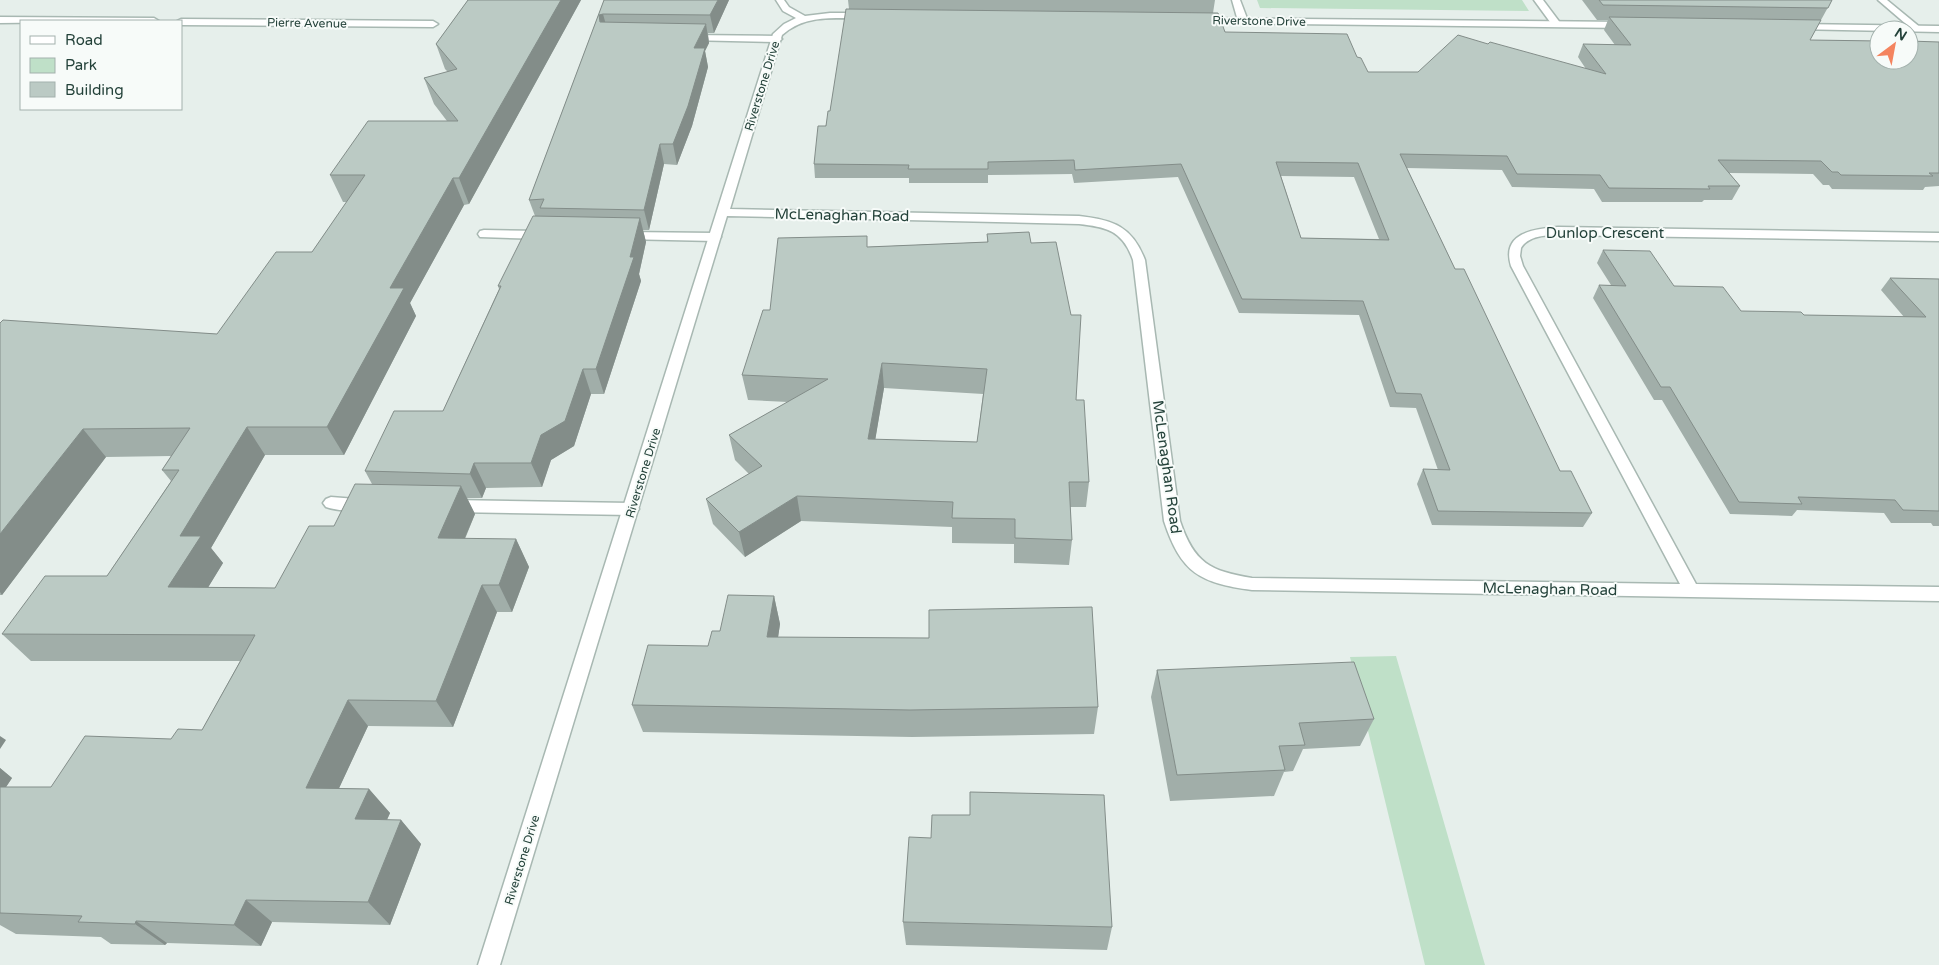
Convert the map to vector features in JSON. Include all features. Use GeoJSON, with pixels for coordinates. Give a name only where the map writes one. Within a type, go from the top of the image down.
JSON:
{"type":"FeatureCollection","features":[{"type":"Feature","properties":{"kind":"street"},"geometry":{"type":"LineString","coordinates":[[780,0],[786,9],[802,18]]}},
{"type":"Feature","properties":{"kind":"street"},"geometry":{"type":"LineString","coordinates":[[1236,0],[1243,21]]}},
{"type":"Feature","properties":{"kind":"street"},"geometry":{"type":"LineString","coordinates":[[1538,0],[1556,24]]}},
{"type":"Feature","properties":{"kind":"street"},"geometry":{"type":"LineString","coordinates":[[1882,0],[1906,20]]}},
{"type":"Feature","properties":{"kind":"street","name":"Riverstone Drive"},"geometry":{"type":"LineString","coordinates":[[489,965],[777,39],[786,25],[802,18],[825,16],[875,17]]}},
{"type":"Feature","properties":{"kind":"street"},"geometry":{"type":"LineString","coordinates":[[0,20],[20,20]]}},
{"type":"Feature","properties":{"kind":"street","name":"Riverstone Drive"},"geometry":{"type":"LineString","coordinates":[[1183,20],[1636,25]]}},
{"type":"Feature","properties":{"kind":"street","name":"Pierre Avenue"},"geometry":{"type":"LineString","coordinates":[[182,22],[433,24]]}},
{"type":"Feature","properties":{"kind":"street"},"geometry":{"type":"LineString","coordinates":[[1786,27],[1869,28]]}},
{"type":"Feature","properties":{"kind":"street"},"geometry":{"type":"LineString","coordinates":[[1919,28],[1939,29]]}},
{"type":"Feature","properties":{"kind":"street"},"geometry":{"type":"LineString","coordinates":[[677,38],[777,39]]}},
{"type":"Feature","properties":{"kind":"street","name":"McLenaghan Road"},"geometry":{"type":"LineString","coordinates":[[723,212],[1079,220],[1108,224],[1119,230],[1135,246],[1139,260],[1172,521],[1178,542],[1186,557],[1201,570],[1223,580],[1252,584],[1939,594]]}},
{"type":"Feature","properties":{"kind":"street","name":"Dunlop Crescent"},"geometry":{"type":"LineString","coordinates":[[1692,591],[1517,266],[1513,256],[1515,247],[1524,238],[1533,234],[1558,232],[1939,237]]}},
{"type":"Feature","properties":{"kind":"street"},"geometry":{"type":"LineString","coordinates":[[484,234],[552,235]]}},
{"type":"Feature","properties":{"kind":"street"},"geometry":{"type":"LineString","coordinates":[[610,235],[716,237]]}},
{"type":"Feature","properties":{"kind":"street"},"geometry":{"type":"LineString","coordinates":[[331,503],[379,504]]}},
{"type":"Feature","properties":{"kind":"street"},"geometry":{"type":"LineString","coordinates":[[438,506],[632,509]]}},
{"type":"Feature","properties":{"kind":"green space"},"geometry":{"type":"Polygon","coordinates":[[[1257,0],[1522,0],[1529,11],[1260,8],[1257,0]]]}},
{"type":"Feature","properties":{"kind":"green space"},"geometry":{"type":"Polygon","coordinates":[[[1396,656],[1485,965],[1425,965],[1350,657],[1396,656]]]}},
{"type":"Feature","properties":{"kind":"building"},"geometry":{"type":"Polygon","coordinates":[[[468,0],[561,0],[459,178],[453,178],[390,288],[404,288],[327,427],[247,427],[180,536],[201,536],[168,587],[275,588],[309,526],[334,526],[355,484],[461,486],[438,538],[516,539],[499,585],[482,585],[436,701],[348,700],[306,788],[369,789],[355,819],[401,820],[368,902],[246,900],[234,925],[136,921],[135,924],[78,922],[82,916],[0,913],[0,787],[51,787],[85,736],[171,739],[178,729],[202,730],[255,635],[2,634],[45,576],[107,576],[179,470],[162,470],[190,428],[83,429],[0,534],[0,323],[3,320],[217,334],[276,252],[312,252],[365,175],[330,175],[368,121],[458,121],[424,78],[457,69],[436,44],[468,0]]]}},
{"type":"Feature","properties":{"kind":"building"},"geometry":{"type":"Polygon","coordinates":[[[604,0],[718,0],[710,15],[599,15],[600,22],[706,24],[694,48],[705,48],[688,106],[673,144],[660,144],[644,210],[540,208],[544,199],[529,200],[604,0]]]}},
{"type":"Feature","properties":{"kind":"building"},"geometry":{"type":"Polygon","coordinates":[[[1599,0],[1832,0],[1828,8],[1603,5],[1599,0]]]}},
{"type":"Feature","properties":{"kind":"building"},"geometry":{"type":"Polygon","coordinates":[[[846,9],[1218,13],[1225,32],[1347,34],[1357,57],[1361,58],[1368,72],[1418,72],[1458,35],[1606,74],[1583,44],[1631,45],[1609,17],[1821,20],[1810,40],[1869,41],[1869,70],[1919,70],[1919,41],[1939,42],[1939,173],[1929,173],[1933,176],[1841,175],[1838,172],[1832,172],[1821,161],[1718,160],[1740,186],[1708,186],[1710,189],[1609,188],[1600,175],[1517,174],[1507,156],[1400,154],[1455,269],[1464,269],[1560,471],[1571,471],[1592,513],[1438,511],[1423,469],[1450,470],[1421,394],[1396,393],[1363,301],[1242,299],[1181,164],[1075,170],[1074,160],[988,162],[988,169],[908,169],[909,165],[814,164],[818,126],[826,126],[828,111],[830,111],[846,9]],[[1276,162],[1301,238],[1389,240],[1358,163],[1276,162]]]}},
{"type":"Feature","properties":{"kind":"building"},"geometry":{"type":"Polygon","coordinates":[[[533,216],[640,218],[630,257],[634,257],[596,369],[583,369],[565,421],[541,435],[531,463],[474,463],[470,474],[365,471],[394,411],[443,411],[501,286],[498,286],[533,216]]]}},
{"type":"Feature","properties":{"kind":"building"},"geometry":{"type":"Polygon","coordinates":[[[1029,232],[1031,243],[1056,242],[1071,315],[1081,315],[1076,400],[1084,400],[1089,482],[1069,482],[1072,540],[1015,538],[1015,519],[952,518],[953,502],[797,496],[739,532],[706,499],[762,466],[729,435],[828,379],[742,375],[763,310],[770,310],[778,238],[867,236],[867,247],[988,242],[987,234],[1029,232]],[[882,363],[868,439],[977,442],[987,369],[882,363]]]}},
{"type":"Feature","properties":{"kind":"building"},"geometry":{"type":"Polygon","coordinates":[[[1603,250],[1650,251],[1674,286],[1723,287],[1741,311],[1801,312],[1804,315],[1926,317],[1890,278],[1939,279],[1939,511],[1903,510],[1895,500],[1798,497],[1802,504],[1739,502],[1670,387],[1661,387],[1599,285],[1626,286],[1603,250]]]}},
{"type":"Feature","properties":{"kind":"building"},"geometry":{"type":"Polygon","coordinates":[[[728,595],[774,596],[767,637],[929,638],[929,610],[1092,607],[1098,707],[910,710],[632,705],[648,645],[708,646],[712,631],[720,631],[728,595]]]}},
{"type":"Feature","properties":{"kind":"building"},"geometry":{"type":"Polygon","coordinates":[[[1354,662],[1374,719],[1299,723],[1305,745],[1279,746],[1285,770],[1177,775],[1157,670],[1354,662]]]}},
{"type":"Feature","properties":{"kind":"building"},"geometry":{"type":"Polygon","coordinates":[[[970,792],[1104,795],[1112,927],[903,922],[909,837],[931,838],[932,815],[970,815],[970,792]]]}}]}
